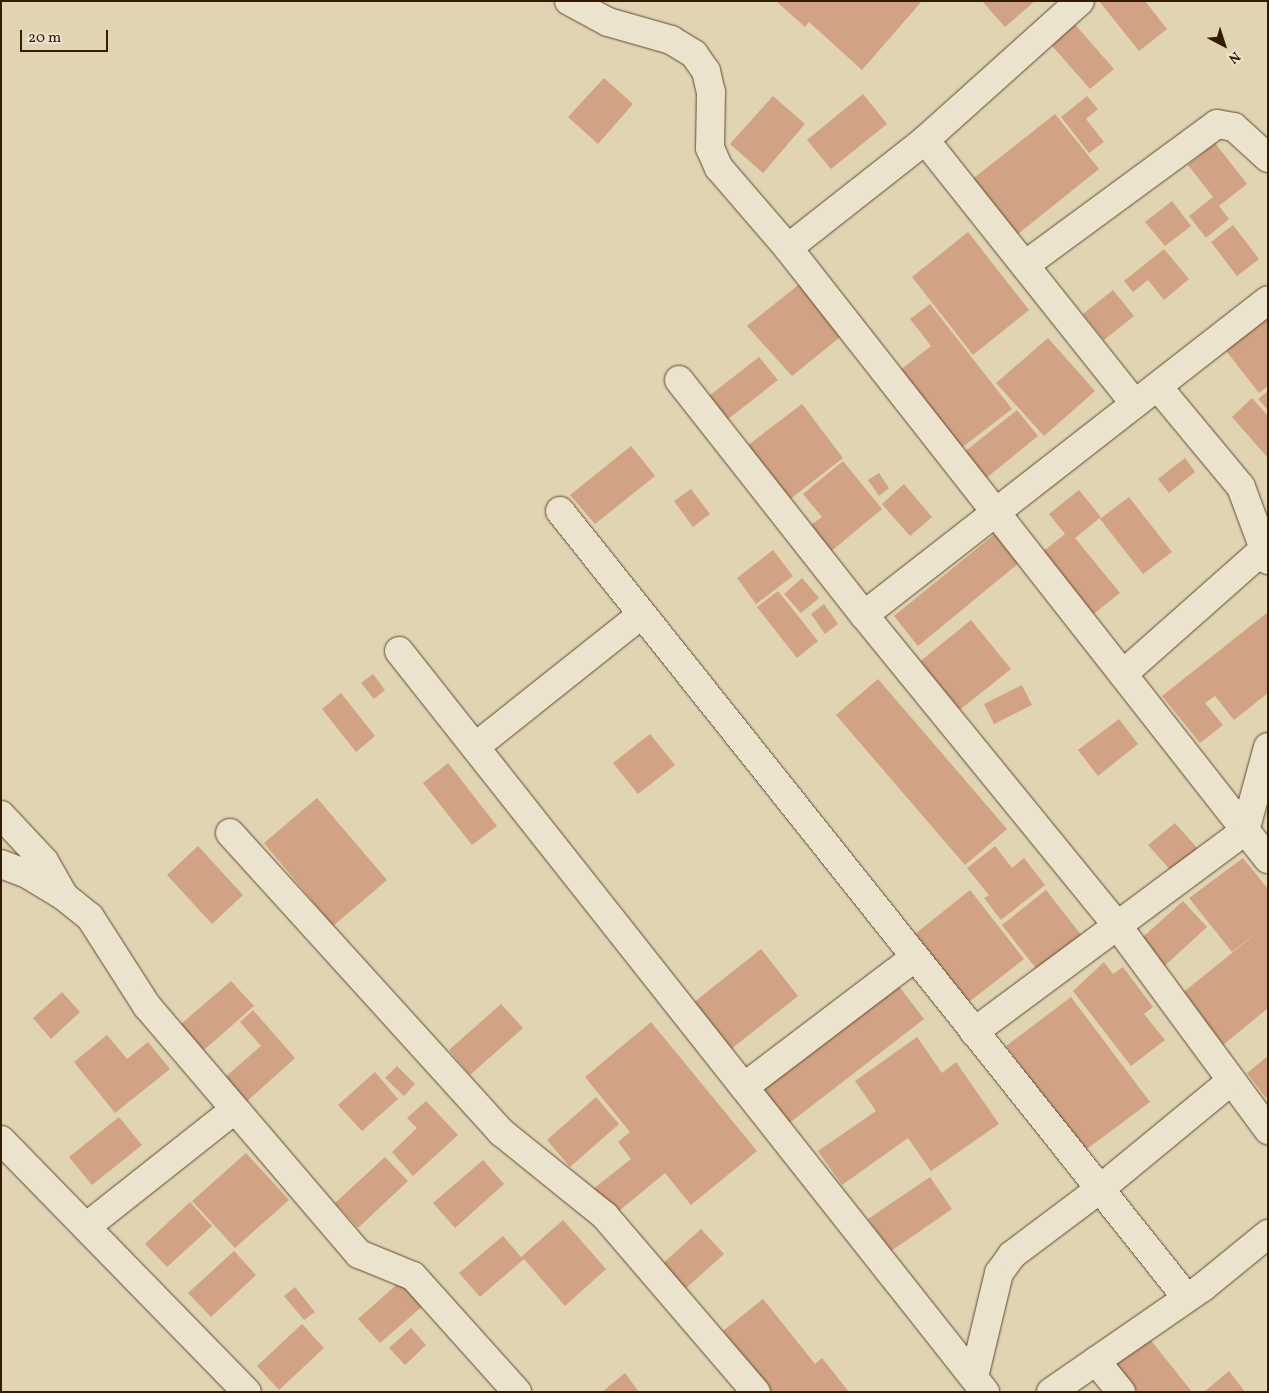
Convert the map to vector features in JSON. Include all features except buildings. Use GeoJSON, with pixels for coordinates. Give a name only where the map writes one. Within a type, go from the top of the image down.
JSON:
{"type":"FeatureCollection","features":[{"type":"Feature","properties":{"kind":"street"},"geometry":{"type":"LineString","coordinates":[[569,1],[608,22],[671,40],[694,54],[706,70],[711,92],[710,148],[719,168],[788,248],[1268,859]]}},
{"type":"Feature","properties":{"kind":"street"},"geometry":{"type":"LineString","coordinates":[[788,248],[925,140],[1080,1]]}},
{"type":"Feature","properties":{"kind":"street"},"geometry":{"type":"LineString","coordinates":[[1024,265],[1217,124],[1234,127],[1268,158]]}},
{"type":"Feature","properties":{"kind":"street"},"geometry":{"type":"LineString","coordinates":[[925,140],[1135,404]]}},
{"type":"Feature","properties":{"kind":"street"},"geometry":{"type":"LineString","coordinates":[[864,615],[1268,300]]}},
{"type":"Feature","properties":{"kind":"street"},"geometry":{"type":"LineString","coordinates":[[679,380],[864,615],[1117,925],[1230,1082],[1268,1130]]}},
{"type":"Feature","properties":{"kind":"street"},"geometry":{"type":"LineString","coordinates":[[1123,674],[1266,555],[1241,487],[1158,386]]}},
{"type":"Feature","properties":{"kind":"street"},"geometry":{"type":"LineString","coordinates":[[560,511],[1187,1298]]}},
{"type":"Feature","properties":{"kind":"street"},"geometry":{"type":"LineString","coordinates":[[475,747],[642,614]]}},
{"type":"Feature","properties":{"kind":"street"},"geometry":{"type":"LineString","coordinates":[[399,651],[980,1385]]}},
{"type":"Feature","properties":{"kind":"street"},"geometry":{"type":"LineString","coordinates":[[974,1032],[1245,831],[1268,747]]}},
{"type":"Feature","properties":{"kind":"street"},"geometry":{"type":"LineString","coordinates":[[1,815],[44,861],[65,897]]}},
{"type":"Feature","properties":{"kind":"street"},"geometry":{"type":"LineString","coordinates":[[230,833],[501,1132],[605,1216],[756,1392]]}},
{"type":"Feature","properties":{"kind":"street"},"geometry":{"type":"LineString","coordinates":[[1,864],[29,875],[65,897],[90,917],[147,1006],[359,1254],[412,1276],[517,1392]]}},
{"type":"Feature","properties":{"kind":"street"},"geometry":{"type":"LineString","coordinates":[[744,1086],[915,957]]}},
{"type":"Feature","properties":{"kind":"street"},"geometry":{"type":"LineString","coordinates":[[980,1385],[995,1288],[1004,1264],[1023,1245],[1100,1189],[1230,1082]]}},
{"type":"Feature","properties":{"kind":"street"},"geometry":{"type":"LineString","coordinates":[[86,1227],[234,1110]]}},
{"type":"Feature","properties":{"kind":"street"},"geometry":{"type":"LineString","coordinates":[[1,1140],[246,1392]]}},
{"type":"Feature","properties":{"kind":"street"},"geometry":{"type":"LineString","coordinates":[[1051,1392],[1187,1298],[1268,1234]]}},
{"type":"Feature","properties":{"kind":"street"},"geometry":{"type":"LineString","coordinates":[[1096,1361],[1121,1392]]}}]}
